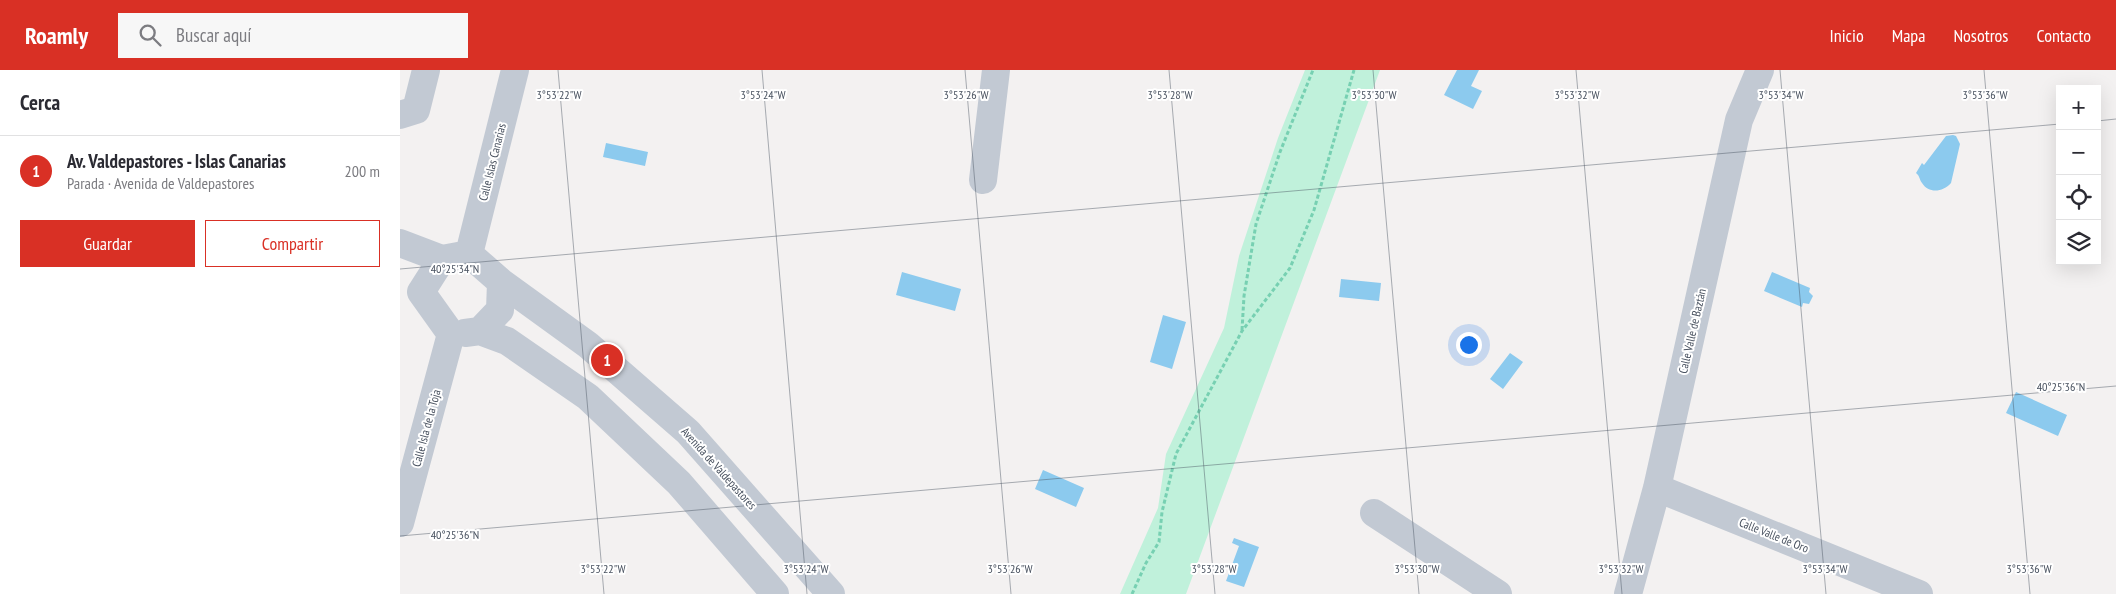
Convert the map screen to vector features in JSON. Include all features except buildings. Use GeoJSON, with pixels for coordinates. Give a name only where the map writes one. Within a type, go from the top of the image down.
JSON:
{"type":"FeatureCollection","features":[{"type":"Feature","properties":{"kind":"street"},"geometry":{"type":"LineString","coordinates":[[400,115],[416,110],[426,70]]}},
{"type":"Feature","properties":{"kind":"street","name":"Calle Islas Canarias"},"geometry":{"type":"LineString","coordinates":[[469,254],[515,70]]}},
{"type":"Feature","properties":{"kind":"street"},"geometry":{"type":"LineString","coordinates":[[984,180],[996,70]]}},
{"type":"Feature","properties":{"kind":"street","name":"Calle Valle de Baztán"},"geometry":{"type":"LineString","coordinates":[[1628,594],[1656,488],[1740,120],[1760,70]]}},
{"type":"Feature","properties":{"kind":"street"},"geometry":{"type":"LineString","coordinates":[[400,243],[442,259],[469,254],[501,282],[500,310],[480,331]]}},
{"type":"Feature","properties":{"kind":"street"},"geometry":{"type":"LineString","coordinates":[[442,259],[411,288],[451,334],[480,331],[507,341],[588,397],[679,483],[775,594]]}},
{"type":"Feature","properties":{"kind":"street","name":"Avenida de Valdepastores"},"geometry":{"type":"LineString","coordinates":[[501,282],[588,345],[688,432],[831,594]]}},
{"type":"Feature","properties":{"kind":"street","name":"Calle Isla de la Toja"},"geometry":{"type":"LineString","coordinates":[[400,523],[451,334]]}},
{"type":"Feature","properties":{"kind":"street","name":"Calle Valle de Oro"},"geometry":{"type":"LineString","coordinates":[[1656,488],[1919,594]]}},
{"type":"Feature","properties":{"kind":"street"},"geometry":{"type":"LineString","coordinates":[[1374,513],[1498,594]]}},
{"type":"Feature","properties":{"kind":"path"},"geometry":{"type":"LineString","coordinates":[[1242,331],[1244,296],[1256,224],[1280,152],[1313,70]]}},
{"type":"Feature","properties":{"kind":"path"},"geometry":{"type":"LineString","coordinates":[[1132,594],[1158,542],[1162,512],[1176,454],[1242,331],[1290,268],[1314,210],[1354,70]]}},
{"type":"Feature","properties":{"kind":"green space"},"geometry":{"type":"Polygon","coordinates":[[[1305,70],[1380,70],[1186,594],[1120,594],[1158,508],[1166,454],[1224,328],[1239,256],[1278,138],[1305,70]]]}},
{"type":"Feature","properties":{"kind":"water"},"geometry":{"type":"Polygon","coordinates":[[[1457,70],[1479,70],[1471,86],[1482,91],[1473,109],[1444,95],[1457,70]]]}},
{"type":"Feature","properties":{"kind":"water"},"geometry":{"type":"Polygon","coordinates":[[[1946,136],[1956,136],[1960,144],[1951,183],[1940,190],[1928,189],[1916,173],[1922,163],[1924,165],[1946,136]]]}},
{"type":"Feature","properties":{"kind":"water"},"geometry":{"type":"Polygon","coordinates":[[[606,143],[648,152],[645,166],[603,157],[606,143]]]}},
{"type":"Feature","properties":{"kind":"water"},"geometry":{"type":"Polygon","coordinates":[[[902,272],[961,289],[955,311],[896,295],[902,272]]]}},
{"type":"Feature","properties":{"kind":"water"},"geometry":{"type":"Polygon","coordinates":[[[1772,272],[1810,288],[1809,292],[1813,296],[1809,304],[1803,303],[1802,307],[1764,291],[1772,272]]]}},
{"type":"Feature","properties":{"kind":"water"},"geometry":{"type":"Polygon","coordinates":[[[1341,279],[1381,283],[1379,301],[1339,297],[1341,279]]]}},
{"type":"Feature","properties":{"kind":"water"},"geometry":{"type":"Polygon","coordinates":[[[1163,315],[1186,322],[1172,369],[1150,362],[1163,315]]]}},
{"type":"Feature","properties":{"kind":"water"},"geometry":{"type":"Polygon","coordinates":[[[1510,353],[1523,362],[1503,389],[1490,379],[1510,353]]]}},
{"type":"Feature","properties":{"kind":"water"},"geometry":{"type":"Polygon","coordinates":[[[2016,392],[2067,415],[2058,436],[2006,413],[2016,392]]]}},
{"type":"Feature","properties":{"kind":"water"},"geometry":{"type":"Polygon","coordinates":[[[1043,470],[1084,488],[1076,507],[1035,489],[1043,470]]]}},
{"type":"Feature","properties":{"kind":"water"},"geometry":{"type":"Polygon","coordinates":[[[1234,538],[1259,547],[1244,587],[1226,581],[1239,546],[1232,543],[1234,538]]]}},
{"type":"Feature","properties":{"kind":"place","name":"Av. Valdepastores - Islas Canarias"},"geometry":{"type":"Point","coordinates":[607,360]}}]}
